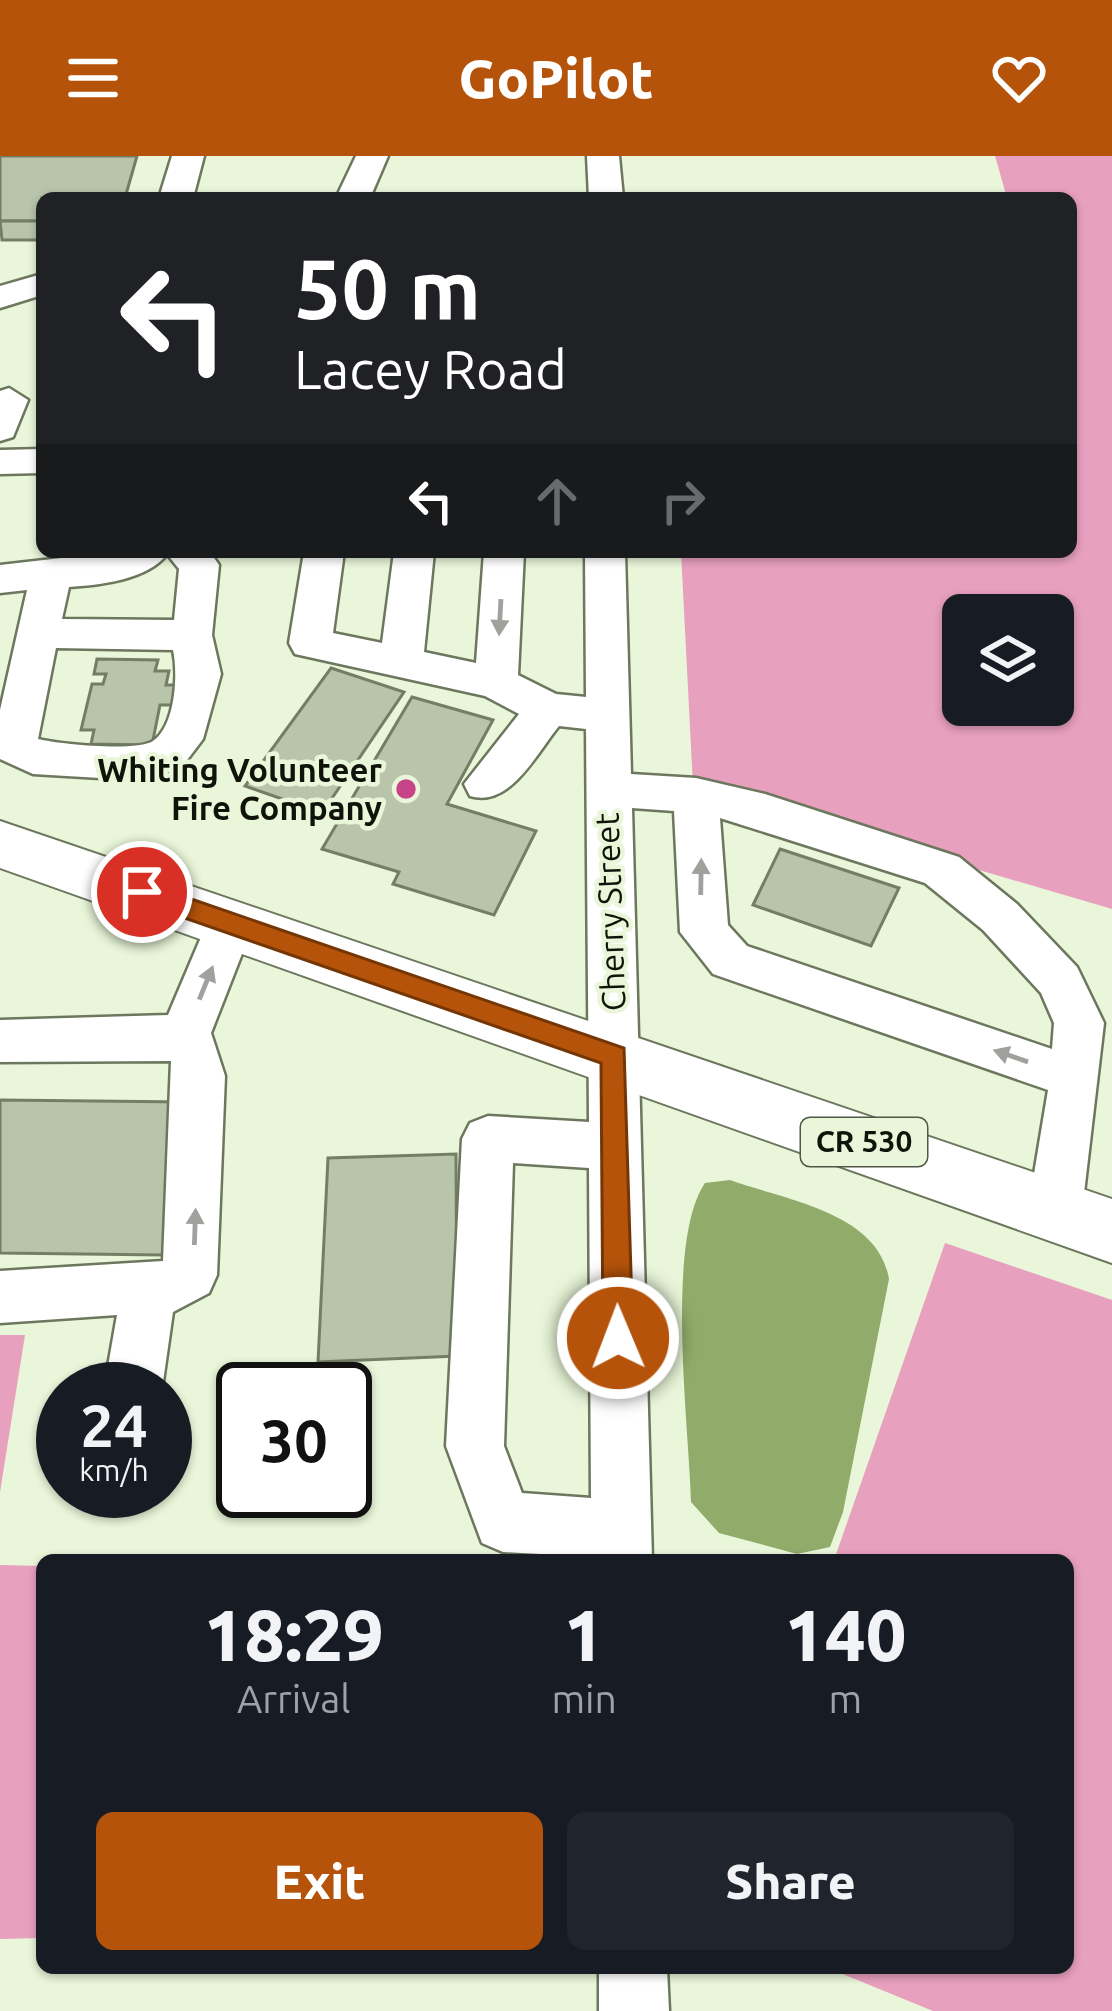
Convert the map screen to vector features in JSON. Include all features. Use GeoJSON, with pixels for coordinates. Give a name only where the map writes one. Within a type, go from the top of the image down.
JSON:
{"type":"FeatureCollection","features":[{"type":"Feature","properties":{"kind":"main road","name":"CR 530"},"geometry":{"type":"LineString","coordinates":[[3,851],[230,923],[1083,1221]]}},
{"type":"Feature","properties":{"kind":"street"},"geometry":{"type":"LineString","coordinates":[[178,192],[188,156]]}},
{"type":"Feature","properties":{"kind":"street"},"geometry":{"type":"LineString","coordinates":[[356,192],[372,156]]}},
{"type":"Feature","properties":{"kind":"street"},"geometry":{"type":"LineString","coordinates":[[603,156],[605,192]]}},
{"type":"Feature","properties":{"kind":"street"},"geometry":{"type":"LineString","coordinates":[[0,297],[36,286]]}},
{"type":"Feature","properties":{"kind":"street"},"geometry":{"type":"LineString","coordinates":[[0,462],[36,461]]}},
{"type":"Feature","properties":{"kind":"street"},"geometry":{"type":"LineString","coordinates":[[0,579],[123,567],[138,558]]}},
{"type":"Feature","properties":{"kind":"street"},"geometry":{"type":"LineString","coordinates":[[51,575],[14,746],[33,757],[134,763],[165,756],[181,740],[200,674],[191,635],[199,565],[192,558]]}},
{"type":"Feature","properties":{"kind":"street"},"geometry":{"type":"LineString","coordinates":[[323,558],[310,643],[496,683],[548,709],[608,716]]}},
{"type":"Feature","properties":{"kind":"street"},"geometry":{"type":"LineString","coordinates":[[401,665],[413,558]]}},
{"type":"Feature","properties":{"kind":"street"},"geometry":{"type":"LineString","coordinates":[[496,683],[504,558]]}},
{"type":"Feature","properties":{"kind":"street","name":"Cherry Street"},"geometry":{"type":"LineString","coordinates":[[605,558],[622,1545]]}},
{"type":"Feature","properties":{"kind":"street"},"geometry":{"type":"LineString","coordinates":[[38,633],[191,635]]}},
{"type":"Feature","properties":{"kind":"street"},"geometry":{"type":"LineString","coordinates":[[486,784],[548,709]]}},
{"type":"Feature","properties":{"kind":"street"},"geometry":{"type":"LineString","coordinates":[[607,789],[696,795],[765,812],[941,870],[1000,917],[1060,981],[1078,1023],[1075,1078],[1083,1221]]}},
{"type":"Feature","properties":{"kind":"street"},"geometry":{"type":"LineString","coordinates":[[696,795],[704,932],[730,960],[1075,1078]]}},
{"type":"Feature","properties":{"kind":"street"},"geometry":{"type":"LineString","coordinates":[[182,1042],[230,923]]}},
{"type":"Feature","properties":{"kind":"street"},"geometry":{"type":"LineString","coordinates":[[0,1040],[171,1036],[194,1049],[200,1076],[190,1275],[176,1286],[0,1297]]}},
{"type":"Feature","properties":{"kind":"street"},"geometry":{"type":"LineString","coordinates":[[615,1147],[488,1139],[475,1446],[502,1522],[622,1545]]}},
{"type":"Feature","properties":{"kind":"street"},"geometry":{"type":"LineString","coordinates":[[137,1362],[149,1288]]}},
{"type":"Feature","properties":{"kind":"street"},"geometry":{"type":"LineString","coordinates":[[633,1974],[634,2011]]}},
{"type":"Feature","properties":{"kind":"shaded area"},"geometry":{"type":"Polygon","coordinates":[[[995,156],[1112,156],[1112,909],[693,786],[681,558],[1077,558],[1077,192],[1005,192],[995,156]]]}},
{"type":"Feature","properties":{"kind":"shaded area"},"geometry":{"type":"Polygon","coordinates":[[[730,1180],[802,1202],[848,1224],[881,1256],[889,1279],[843,1512],[830,1547],[797,1554],[719,1533],[691,1502],[682,1336],[686,1247],[705,1183],[730,1180]]]}},
{"type":"Feature","properties":{"kind":"shaded area"},"geometry":{"type":"Polygon","coordinates":[[[945,1243],[1112,1300],[1112,2011],[933,2011],[843,1974],[1074,1974],[1074,1554],[836,1554],[945,1243]]]}},
{"type":"Feature","properties":{"kind":"shaded area"},"geometry":{"type":"Polygon","coordinates":[[[0,1335],[25,1335],[0,1492],[0,1335]]]}},
{"type":"Feature","properties":{"kind":"shaded area"},"geometry":{"type":"Polygon","coordinates":[[[0,1565],[36,1566],[36,1938],[0,1939],[0,1565]]]}},
{"type":"Feature","properties":{"kind":"building"},"geometry":{"type":"Polygon","coordinates":[[[0,156],[137,156],[127,192],[36,192],[36,221],[0,221],[0,156]]]}},
{"type":"Feature","properties":{"kind":"building"},"geometry":{"type":"Polygon","coordinates":[[[0,221],[36,221],[36,240],[2,240],[0,221]]]}},
{"type":"Feature","properties":{"kind":"building"},"geometry":{"type":"Polygon","coordinates":[[[97,659],[158,660],[155,671],[169,671],[166,685],[182,685],[179,705],[160,705],[152,745],[91,744],[94,730],[81,730],[92,684],[103,684],[106,674],[94,674],[97,659]]]}},
{"type":"Feature","properties":{"kind":"building"},"geometry":{"type":"Polygon","coordinates":[[[331,668],[404,692],[322,813],[245,786],[331,668]]]}},
{"type":"Feature","properties":{"kind":"building"},"geometry":{"type":"Polygon","coordinates":[[[412,697],[493,720],[447,804],[536,831],[494,915],[393,884],[399,872],[322,849],[412,697]]]}},
{"type":"Feature","properties":{"kind":"building"},"geometry":{"type":"Polygon","coordinates":[[[780,849],[899,888],[871,946],[753,905],[780,849]]]}},
{"type":"Feature","properties":{"kind":"building"},"geometry":{"type":"Polygon","coordinates":[[[0,1100],[187,1102],[162,1255],[0,1253],[0,1100]]]}},
{"type":"Feature","properties":{"kind":"building"},"geometry":{"type":"Polygon","coordinates":[[[456,1154],[457,1356],[318,1362],[328,1158],[456,1154]]]}},
{"type":"Feature","properties":{"kind":"place","name":"Whiting Volunteer Fire Company"},"geometry":{"type":"Point","coordinates":[406,789]}},
{"type":"Feature","properties":{"kind":"route"},"geometry":{"type":"LineString","coordinates":[[142,892],[614,1056],[618,1338]]}}]}
